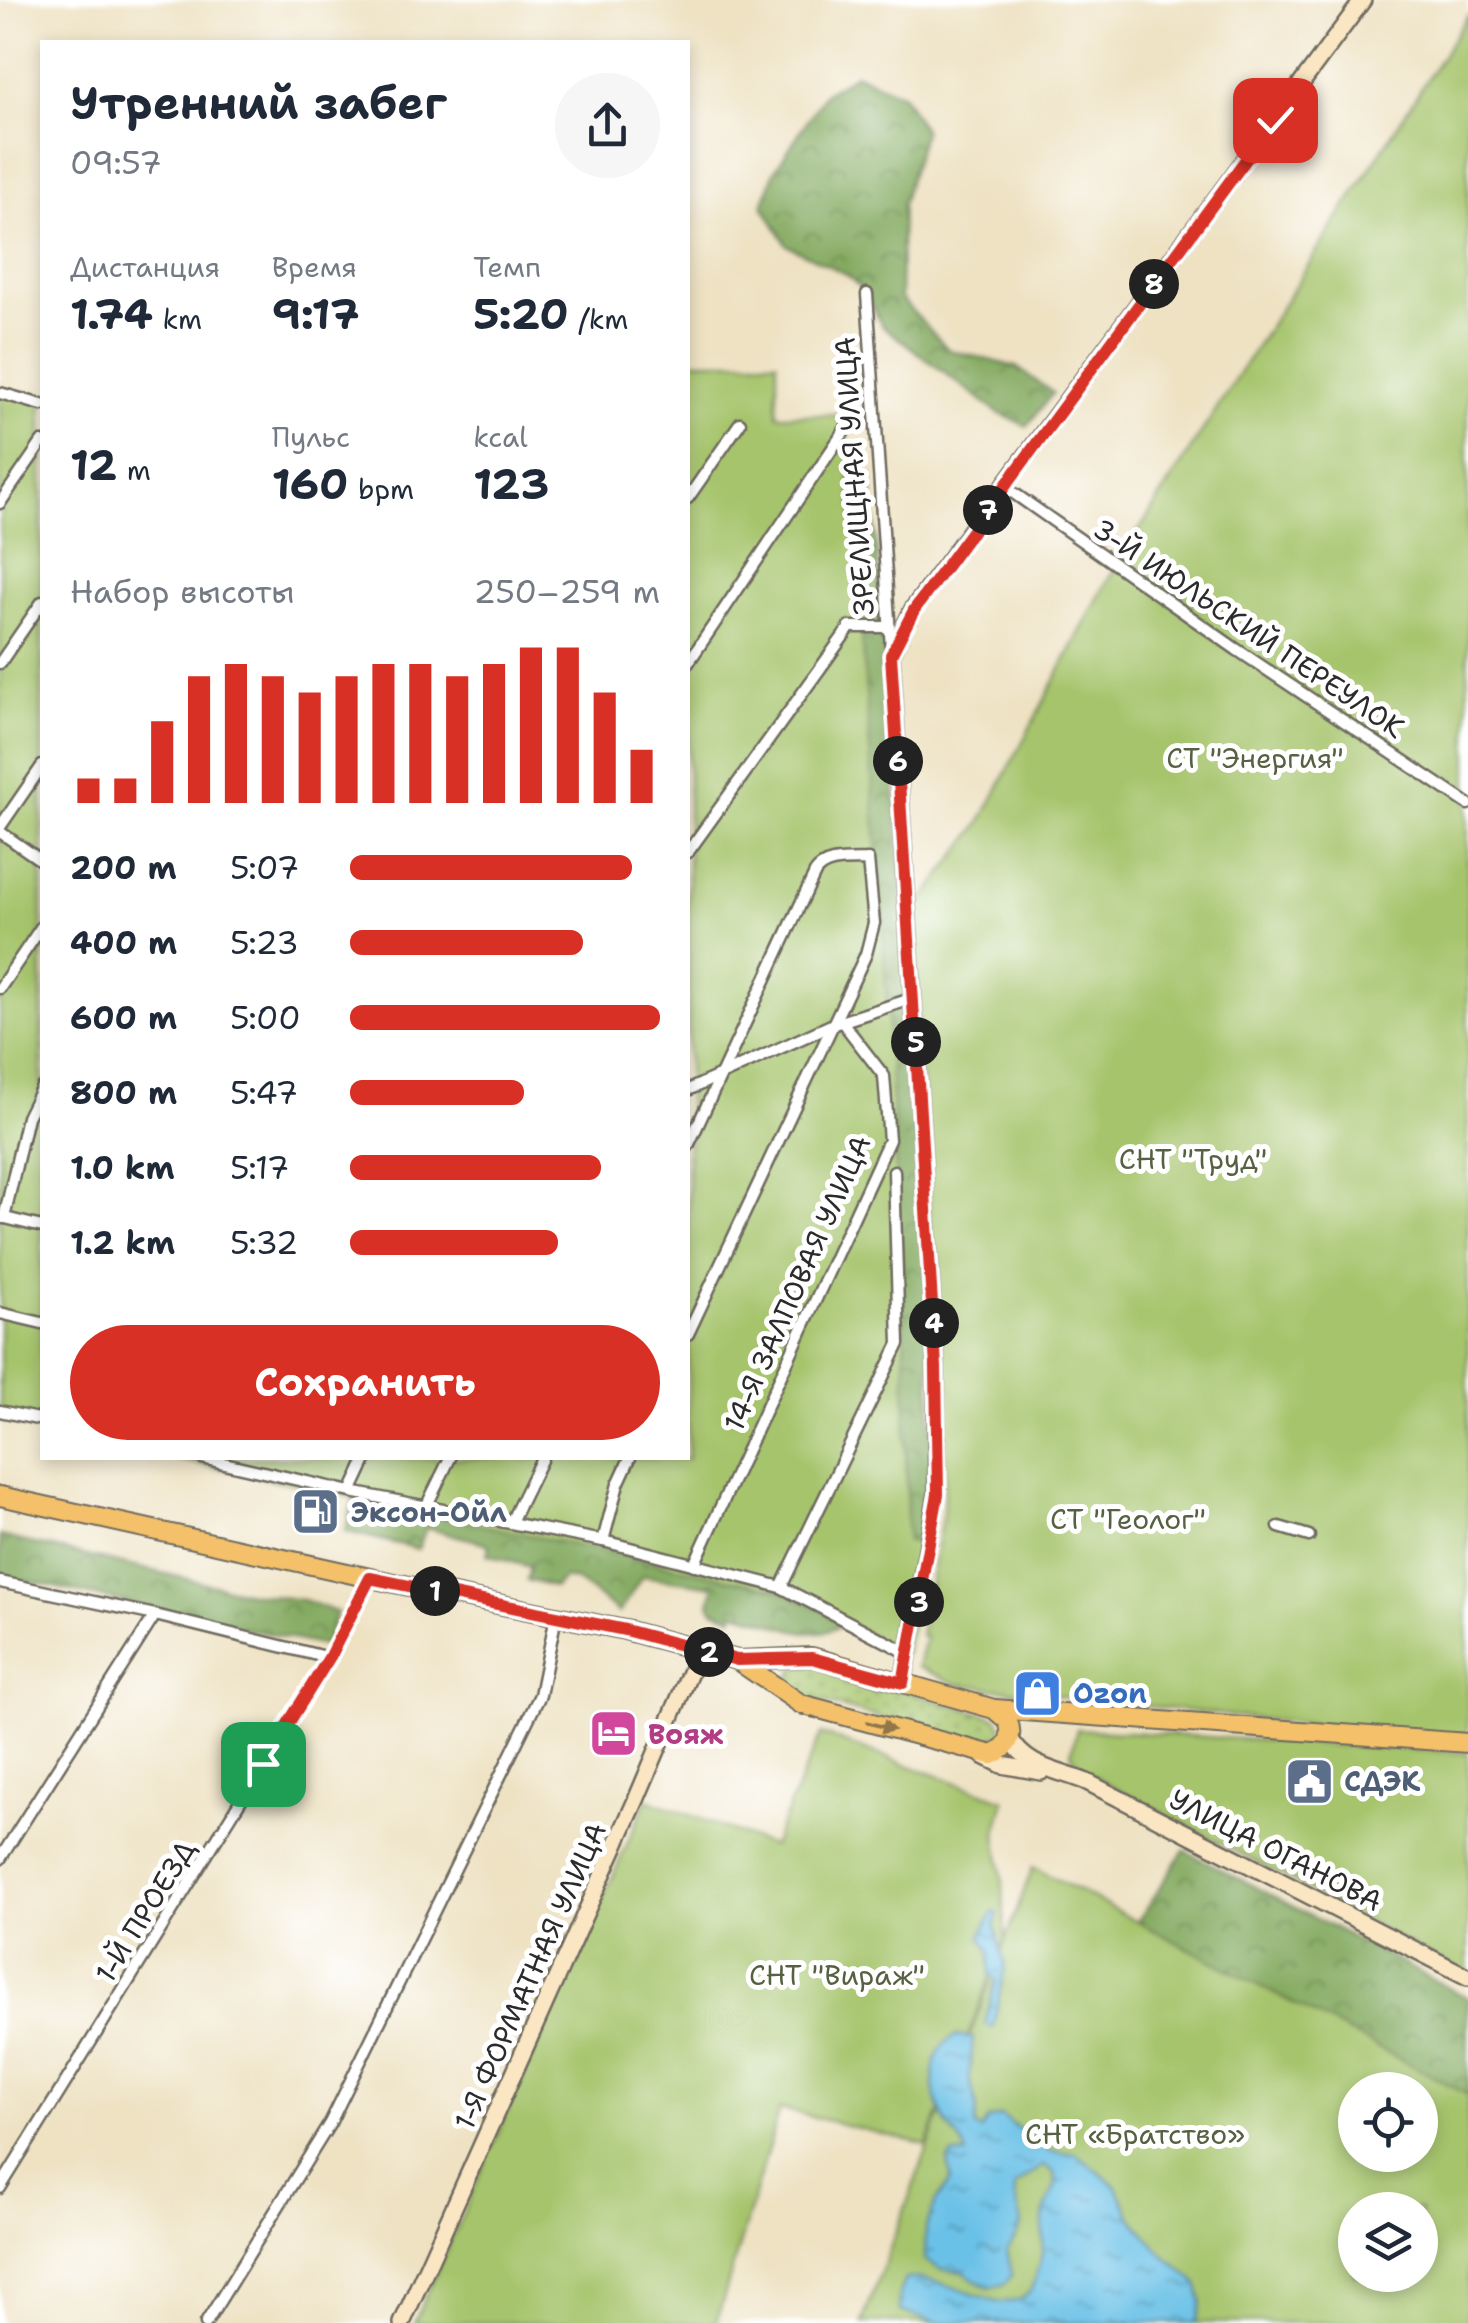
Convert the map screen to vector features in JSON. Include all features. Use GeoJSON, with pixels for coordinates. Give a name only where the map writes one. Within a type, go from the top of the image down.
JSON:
{"type":"FeatureCollection","features":[{"type":"Feature","properties":{"kind":"main road"},"geometry":{"type":"LineString","coordinates":[[0,1496],[700,1649],[737,1660],[801,1704],[981,1755],[1000,1752],[1010,1736],[1040,1714]]}},
{"type":"Feature","properties":{"kind":"main road"},"geometry":{"type":"LineString","coordinates":[[788,1694],[786,1670],[800,1658]]}},
{"type":"Feature","properties":{"kind":"main road"},"geometry":{"type":"LineString","coordinates":[[737,1660],[812,1658],[994,1710],[1468,1744]]}},
{"type":"Feature","properties":{"kind":"main road"},"geometry":{"type":"LineString","coordinates":[[994,1710],[1008,1721],[1010,1736]]}},
{"type":"Feature","properties":{"kind":"street","name":"ЗРЕЛИЩНАЯ УЛИЦА"},"geometry":{"type":"LineString","coordinates":[[891,655],[914,610],[1364,0]]}},
{"type":"Feature","properties":{"kind":"street","name":"ЗРЕЛИЩНАЯ УЛИЦА"},"geometry":{"type":"LineString","coordinates":[[867,294],[936,1367],[938,1494],[903,1683]]}},
{"type":"Feature","properties":{"kind":"street"},"geometry":{"type":"LineString","coordinates":[[0,393],[40,405]]}},
{"type":"Feature","properties":{"kind":"street"},"geometry":{"type":"LineString","coordinates":[[690,660],[852,421]]}},
{"type":"Feature","properties":{"kind":"street"},"geometry":{"type":"LineString","coordinates":[[690,495],[740,423]]}},
{"type":"Feature","properties":{"kind":"street"},"geometry":{"type":"LineString","coordinates":[[0,503],[40,445]]}},
{"type":"Feature","properties":{"kind":"street","name":"3-Й ИЮЛЬСКИЙ ПЕРЕУЛОК"},"geometry":{"type":"LineString","coordinates":[[1005,487],[1236,649],[1468,804]]}},
{"type":"Feature","properties":{"kind":"street"},"geometry":{"type":"LineString","coordinates":[[0,664],[40,605]]}},
{"type":"Feature","properties":{"kind":"street"},"geometry":{"type":"LineString","coordinates":[[690,849],[850,627],[889,627]]}},
{"type":"Feature","properties":{"kind":"street"},"geometry":{"type":"LineString","coordinates":[[40,769],[0,829],[40,859]]}},
{"type":"Feature","properties":{"kind":"street"},"geometry":{"type":"LineString","coordinates":[[690,1142],[819,866],[868,860],[874,923],[866,954],[837,1024],[690,1330]]}},
{"type":"Feature","properties":{"kind":"street"},"geometry":{"type":"LineString","coordinates":[[0,988],[40,929]]}},
{"type":"Feature","properties":{"kind":"street"},"geometry":{"type":"LineString","coordinates":[[690,1089],[837,1024],[914,998]]}},
{"type":"Feature","properties":{"kind":"street","name":"14-Я ЗАЛПОВАЯ УЛИЦА"},"geometry":{"type":"LineString","coordinates":[[694,1565],[889,1140],[884,1076],[837,1024]]}},
{"type":"Feature","properties":{"kind":"street"},"geometry":{"type":"LineString","coordinates":[[40,1091],[27,1116],[2,1217],[40,1226]]}},
{"type":"Feature","properties":{"kind":"street"},"geometry":{"type":"LineString","coordinates":[[780,1587],[898,1344],[894,1171]]}},
{"type":"Feature","properties":{"kind":"street"},"geometry":{"type":"LineString","coordinates":[[0,1313],[40,1322]]}},
{"type":"Feature","properties":{"kind":"street"},"geometry":{"type":"LineString","coordinates":[[0,1410],[40,1420]]}},
{"type":"Feature","properties":{"kind":"street"},"geometry":{"type":"LineString","coordinates":[[211,1460],[603,1542],[780,1587],[910,1654]]}},
{"type":"Feature","properties":{"kind":"street"},"geometry":{"type":"LineString","coordinates":[[351,1492],[366,1460]]}},
{"type":"Feature","properties":{"kind":"street"},"geometry":{"type":"LineString","coordinates":[[426,1507],[449,1460]]}},
{"type":"Feature","properties":{"kind":"street"},"geometry":{"type":"LineString","coordinates":[[512,1522],[541,1460]]}},
{"type":"Feature","properties":{"kind":"street"},"geometry":{"type":"LineString","coordinates":[[603,1542],[618,1484],[629,1460]]}},
{"type":"Feature","properties":{"kind":"street"},"geometry":{"type":"LineString","coordinates":[[1278,1527],[1309,1536]]}},
{"type":"Feature","properties":{"kind":"street","name":"1-Й ПРОЕЗД"},"geometry":{"type":"LineString","coordinates":[[0,2188],[329,1658],[370,1578]]}},
{"type":"Feature","properties":{"kind":"street"},"geometry":{"type":"LineString","coordinates":[[0,1582],[329,1658]]}},
{"type":"Feature","properties":{"kind":"street"},"geometry":{"type":"LineString","coordinates":[[0,1860],[155,1615]]}},
{"type":"Feature","properties":{"kind":"street"},"geometry":{"type":"LineString","coordinates":[[206,2323],[330,2123],[540,1695],[556,1616]]}},
{"type":"Feature","properties":{"kind":"street","name":"1-Я ФОРМАТНАЯ УЛИЦА"},"geometry":{"type":"LineString","coordinates":[[402,2323],[700,1649]]}},
{"type":"Feature","properties":{"kind":"street","name":"УЛИЦА ОГАНОВА"},"geometry":{"type":"LineString","coordinates":[[1010,1736],[1025,1759],[1088,1782],[1468,1977]]}},
{"type":"Feature","properties":{"kind":"street","name":"УЛИЦА ОГАНОВА"},"geometry":{"type":"LineString","coordinates":[[981,1755],[1032,1772],[1060,1771]]}},
{"type":"Feature","properties":{"kind":"green space"},"geometry":{"type":"Polygon","coordinates":[[[1468,15],[1468,1737],[1330,1727],[957,1684],[918,1667],[925,1637],[920,1635],[943,1512],[945,1454],[913,913],[979,825],[1108,579],[1468,15]]]}},
{"type":"Feature","properties":{"kind":"green space"},"geometry":{"type":"Polygon","coordinates":[[[856,74],[903,95],[924,131],[902,204],[900,298],[949,350],[1016,367],[1053,393],[1027,426],[998,413],[881,325],[867,294],[847,275],[787,245],[763,206],[774,172],[825,93],[856,74]]]}},
{"type":"Feature","properties":{"kind":"green space"},"geometry":{"type":"Polygon","coordinates":[[[690,361],[777,361],[777,415],[846,415],[882,916],[905,1342],[907,1541],[927,1544],[905,1654],[782,1590],[181,1460],[690,1460],[690,361]]]}},
{"type":"Feature","properties":{"kind":"green space"},"geometry":{"type":"Polygon","coordinates":[[[0,392],[40,394],[40,1430],[0,1420],[0,392]]]}},
{"type":"Feature","properties":{"kind":"green space"},"geometry":{"type":"Polygon","coordinates":[[[848,471],[871,474],[905,920],[930,1345],[933,1508],[927,1544],[907,1541],[894,1139],[848,471]]]}},
{"type":"Feature","properties":{"kind":"green space"},"geometry":{"type":"Polygon","coordinates":[[[354,1497],[780,1590],[842,1625],[803,1632],[735,1612],[733,1617],[714,1610],[710,1604],[714,1586],[642,1576],[619,1613],[579,1582],[564,1578],[554,1587],[527,1580],[530,1567],[487,1555],[489,1546],[485,1543],[426,1528],[418,1549],[345,1531],[354,1497]]]}},
{"type":"Feature","properties":{"kind":"green space"},"geometry":{"type":"Polygon","coordinates":[[[0,1536],[249,1593],[303,1600],[337,1612],[324,1646],[0,1575],[0,1536]]]}},
{"type":"Feature","properties":{"kind":"green space"},"geometry":{"type":"Polygon","coordinates":[[[807,1663],[998,1718],[1005,1734],[993,1749],[797,1695],[790,1677],[795,1668],[807,1663]]]}},
{"type":"Feature","properties":{"kind":"green space"},"geometry":{"type":"Polygon","coordinates":[[[1077,1729],[1468,1753],[1468,1975],[1085,1771],[1071,1754],[1077,1729]]]}},
{"type":"Feature","properties":{"kind":"green space","name":"СНТ \"Вираж\""},"geometry":{"type":"Polygon","coordinates":[[[821,1734],[1005,1800],[996,1833],[1005,1938],[927,2145],[780,2109],[716,2323],[414,2323],[647,1799],[772,1846],[821,1734]]]}},
{"type":"Feature","properties":{"kind":"green space"},"geometry":{"type":"Polygon","coordinates":[[[1184,1850],[1468,1998],[1468,2095],[1438,2079],[1438,2072],[1424,2072],[1138,1922],[1184,1850]]]}},
{"type":"Feature","properties":{"kind":"green space","name":"СНТ «Братство»"},"geometry":{"type":"Polygon","coordinates":[[[1033,1867],[1424,2072],[1338,2072],[1338,2172],[1438,2172],[1438,2079],[1468,2095],[1468,2323],[862,2323],[1033,1867]]]}},
{"type":"Feature","properties":{"kind":"water"},"geometry":{"type":"Polygon","coordinates":[[[994,1911],[998,1913],[995,1926],[1005,1967],[993,2028],[985,2024],[996,1979],[990,1975],[990,1952],[981,1936],[994,1911]]]}},
{"type":"Feature","properties":{"kind":"water"},"geometry":{"type":"Polygon","coordinates":[[[955,2036],[973,2038],[969,2076],[977,2108],[975,2127],[981,2130],[988,2119],[1001,2116],[1050,2151],[1077,2154],[1117,2187],[1131,2217],[1162,2253],[1197,2283],[1202,2302],[1196,2323],[936,2323],[900,2311],[905,2279],[939,2283],[992,2300],[1020,2299],[1030,2291],[1041,2258],[1044,2216],[1056,2182],[1054,2172],[1044,2165],[1015,2186],[1021,2221],[1007,2250],[1012,2275],[1005,2284],[988,2288],[964,2272],[940,2269],[925,2260],[926,2227],[951,2180],[948,2160],[953,2155],[967,2155],[941,2112],[934,2088],[938,2053],[955,2036]]]}},
{"type":"Feature","properties":{"kind":"place","name":"Эксон-Ойл"},"geometry":{"type":"Point","coordinates":[316,1512]}},
{"type":"Feature","properties":{"kind":"place","name":"Ozon"},"geometry":{"type":"Point","coordinates":[1038,1693]}},
{"type":"Feature","properties":{"kind":"place","name":"Вояж"},"geometry":{"type":"Point","coordinates":[613,1734]}},
{"type":"Feature","properties":{"kind":"place","name":"СДЭК"},"geometry":{"type":"Point","coordinates":[1309,1781]}},
{"type":"Feature","properties":{"kind":"route"},"geometry":{"type":"LineString","coordinates":[[263,1764],[329,1658],[370,1578],[625,1630],[737,1660],[812,1658],[903,1683],[938,1494],[936,1367],[891,655],[914,610],[1275,120]]}},
{"type":"Feature","properties":{"kind":"park label","name":"СТ \"Энергия\""},"geometry":{"type":"Point","coordinates":[1255,758]}},
{"type":"Feature","properties":{"kind":"park label","name":"СНТ \"Труд\""},"geometry":{"type":"Point","coordinates":[1193,1159]}},
{"type":"Feature","properties":{"kind":"park label","name":"СТ \"Геолог\""},"geometry":{"type":"Point","coordinates":[1128,1519]}}]}
